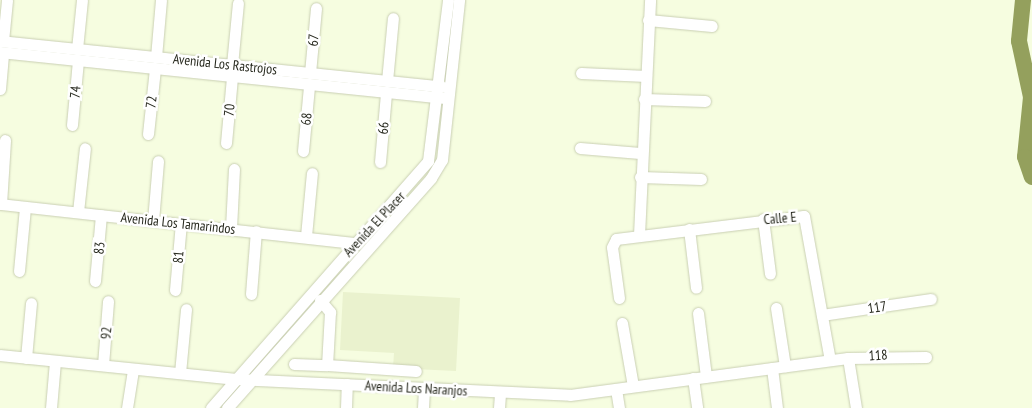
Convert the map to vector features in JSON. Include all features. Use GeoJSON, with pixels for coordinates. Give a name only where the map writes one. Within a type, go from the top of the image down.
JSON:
{"type":"FeatureCollection","features":[{"type":"Feature","properties":{"kind":"street"},"geometry":{"type":"LineString","coordinates":[[0,89],[1,47],[7,0]]}},
{"type":"Feature","properties":{"kind":"street","name":"74"},"geometry":{"type":"LineString","coordinates":[[72,125],[82,0]]}},
{"type":"Feature","properties":{"kind":"street"},"geometry":{"type":"LineString","coordinates":[[156,57],[161,0]]}},
{"type":"Feature","properties":{"kind":"street","name":"Avenida El Placer"},"geometry":{"type":"LineString","coordinates":[[211,408],[428,160],[448,0]]}},
{"type":"Feature","properties":{"kind":"street","name":"Avenida El Placer"},"geometry":{"type":"LineString","coordinates":[[227,408],[320,300],[431,178],[442,160],[459,0]]}},
{"type":"Feature","properties":{"kind":"street"},"geometry":{"type":"LineString","coordinates":[[638,0],[650,0],[640,153],[639,235]]}},
{"type":"Feature","properties":{"kind":"street"},"geometry":{"type":"LineString","coordinates":[[232,65],[238,3]]}},
{"type":"Feature","properties":{"kind":"street","name":"67"},"geometry":{"type":"LineString","coordinates":[[310,73],[316,8]]}},
{"type":"Feature","properties":{"kind":"street"},"geometry":{"type":"LineString","coordinates":[[387,81],[393,18]]}},
{"type":"Feature","properties":{"kind":"street"},"geometry":{"type":"LineString","coordinates":[[648,20],[712,26]]}},
{"type":"Feature","properties":{"kind":"street","name":"Avenida Los Rastrojos"},"geometry":{"type":"LineString","coordinates":[[1,47],[77,54],[156,57],[387,81],[436,92]]}},
{"type":"Feature","properties":{"kind":"street","name":"Avenida Los Rastrojos"},"geometry":{"type":"LineString","coordinates":[[77,54],[154,69],[309,86],[386,94],[449,93]]}},
{"type":"Feature","properties":{"kind":"street","name":"72"},"geometry":{"type":"LineString","coordinates":[[148,134],[154,69]]}},
{"type":"Feature","properties":{"kind":"street"},"geometry":{"type":"LineString","coordinates":[[581,73],[646,76]]}},
{"type":"Feature","properties":{"kind":"street","name":"70"},"geometry":{"type":"LineString","coordinates":[[226,143],[232,77]]}},
{"type":"Feature","properties":{"kind":"street","name":"68"},"geometry":{"type":"LineString","coordinates":[[303,151],[309,86]]}},
{"type":"Feature","properties":{"kind":"street","name":"66"},"geometry":{"type":"LineString","coordinates":[[380,162],[386,94]]}},
{"type":"Feature","properties":{"kind":"street"},"geometry":{"type":"LineString","coordinates":[[644,99],[705,102]]}},
{"type":"Feature","properties":{"kind":"street"},"geometry":{"type":"LineString","coordinates":[[0,204],[6,140]]}},
{"type":"Feature","properties":{"kind":"street"},"geometry":{"type":"LineString","coordinates":[[78,212],[85,148]]}},
{"type":"Feature","properties":{"kind":"street"},"geometry":{"type":"LineString","coordinates":[[580,148],[640,153]]}},
{"type":"Feature","properties":{"kind":"street"},"geometry":{"type":"LineString","coordinates":[[153,221],[158,160]]}},
{"type":"Feature","properties":{"kind":"street"},"geometry":{"type":"LineString","coordinates":[[231,228],[234,169]]}},
{"type":"Feature","properties":{"kind":"street"},"geometry":{"type":"LineString","coordinates":[[306,236],[312,173]]}},
{"type":"Feature","properties":{"kind":"street"},"geometry":{"type":"LineString","coordinates":[[640,177],[701,179]]}},
{"type":"Feature","properties":{"kind":"street","name":"Avenida Los Tamarindos"},"geometry":{"type":"LineString","coordinates":[[0,204],[306,236],[355,243]]}},
{"type":"Feature","properties":{"kind":"street"},"geometry":{"type":"LineString","coordinates":[[19,271],[25,206]]}},
{"type":"Feature","properties":{"kind":"street","name":"83"},"geometry":{"type":"LineString","coordinates":[[95,282],[101,214]]}},
{"type":"Feature","properties":{"kind":"street"},"geometry":{"type":"LineString","coordinates":[[763,219],[770,274]]}},
{"type":"Feature","properties":{"kind":"street","name":"Calle E"},"geometry":{"type":"LineString","coordinates":[[619,298],[612,247],[616,239],[763,219],[807,219],[830,360]]}},
{"type":"Feature","properties":{"kind":"street","name":"81"},"geometry":{"type":"LineString","coordinates":[[175,290],[181,223]]}},
{"type":"Feature","properties":{"kind":"street"},"geometry":{"type":"LineString","coordinates":[[689,229],[696,288]]}},
{"type":"Feature","properties":{"kind":"street"},"geometry":{"type":"LineString","coordinates":[[250,294],[256,231]]}},
{"type":"Feature","properties":{"kind":"street","name":"117"},"geometry":{"type":"LineString","coordinates":[[822,315],[931,299]]}},
{"type":"Feature","properties":{"kind":"street"},"geometry":{"type":"LineString","coordinates":[[320,300],[330,312],[327,365]]}},
{"type":"Feature","properties":{"kind":"street","name":"92"},"geometry":{"type":"LineString","coordinates":[[103,366],[108,301]]}},
{"type":"Feature","properties":{"kind":"street"},"geometry":{"type":"LineString","coordinates":[[26,358],[31,303]]}},
{"type":"Feature","properties":{"kind":"street"},"geometry":{"type":"LineString","coordinates":[[776,308],[785,366]]}},
{"type":"Feature","properties":{"kind":"street"},"geometry":{"type":"LineString","coordinates":[[180,373],[186,309]]}},
{"type":"Feature","properties":{"kind":"street"},"geometry":{"type":"LineString","coordinates":[[698,313],[706,376]]}},
{"type":"Feature","properties":{"kind":"street"},"geometry":{"type":"LineString","coordinates":[[622,322],[633,386]]}},
{"type":"Feature","properties":{"kind":"street","name":"Avenida Los Naranjos"},"geometry":{"type":"LineString","coordinates":[[0,355],[236,379],[570,395],[830,360]]}},
{"type":"Feature","properties":{"kind":"street","name":"118"},"geometry":{"type":"LineString","coordinates":[[830,360],[926,357]]}},
{"type":"Feature","properties":{"kind":"street"},"geometry":{"type":"LineString","coordinates":[[848,358],[856,408]]}},
{"type":"Feature","properties":{"kind":"street"},"geometry":{"type":"LineString","coordinates":[[51,408],[55,361]]}},
{"type":"Feature","properties":{"kind":"street"},"geometry":{"type":"LineString","coordinates":[[294,364],[416,371]]}},
{"type":"Feature","properties":{"kind":"street"},"geometry":{"type":"LineString","coordinates":[[772,368],[777,408]]}},
{"type":"Feature","properties":{"kind":"street"},"geometry":{"type":"LineString","coordinates":[[128,408],[133,369]]}},
{"type":"Feature","properties":{"kind":"street"},"geometry":{"type":"LineString","coordinates":[[693,378],[697,408]]}},
{"type":"Feature","properties":{"kind":"street"},"geometry":{"type":"LineString","coordinates":[[346,408],[347,384]]}},
{"type":"Feature","properties":{"kind":"street"},"geometry":{"type":"LineString","coordinates":[[423,408],[424,388]]}},
{"type":"Feature","properties":{"kind":"street"},"geometry":{"type":"LineString","coordinates":[[616,389],[619,408]]}},
{"type":"Feature","properties":{"kind":"street"},"geometry":{"type":"LineString","coordinates":[[500,392],[500,408]]}},
{"type":"Feature","properties":{"kind":"shaded area"},"geometry":{"type":"Polygon","coordinates":[[[343,292],[460,298],[456,371],[393,368],[394,353],[340,350],[343,292]]]}},
{"type":"Feature","properties":{"kind":"waterway"},"geometry":{"type":"LineString","coordinates":[[1023,0],[1019,41],[1031,97],[1025,157],[1032,177]]}}]}
